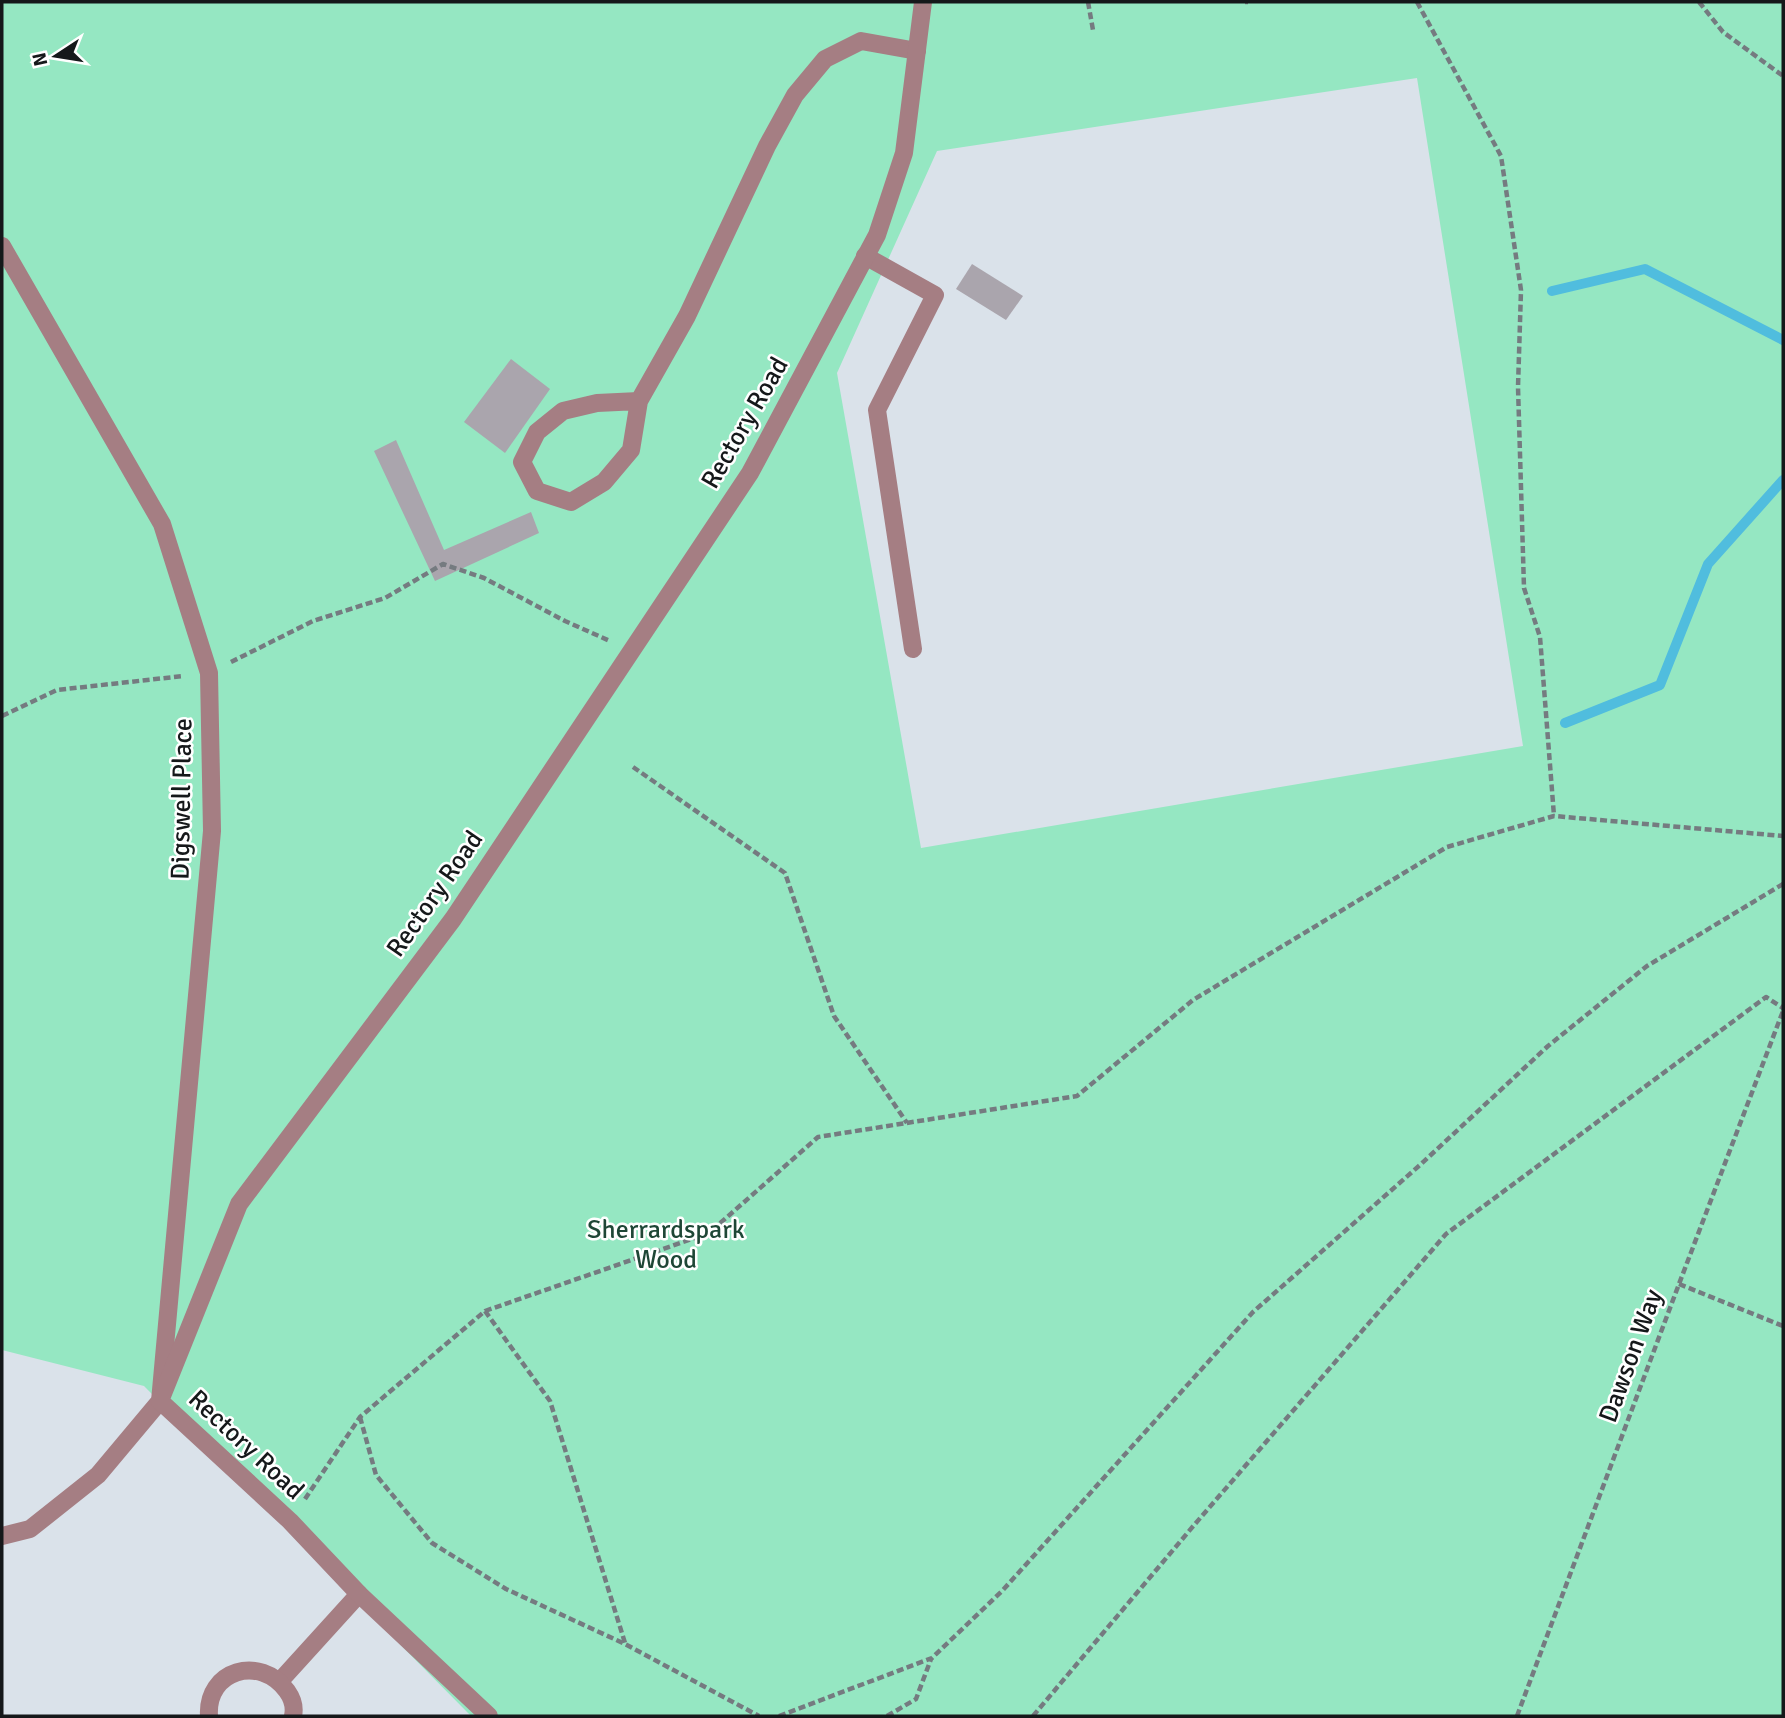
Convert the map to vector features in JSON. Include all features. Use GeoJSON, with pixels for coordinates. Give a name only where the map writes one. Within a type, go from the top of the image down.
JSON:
{"type":"FeatureCollection","features":[{"type":"Feature","properties":{"kind":"street","name":"Rectory Road"},"geometry":{"type":"LineString","coordinates":[[489,1716],[359,1594],[290,1521],[160,1401],[239,1204],[453,919],[750,474],[877,235],[905,153],[923,2]]}},
{"type":"Feature","properties":{"kind":"street"},"geometry":{"type":"LineString","coordinates":[[639,401],[597,403],[563,411],[537,432],[522,462],[537,491],[571,502],[604,482],[631,450],[639,401],[687,316],[767,146],[795,94],[825,59],[860,41],[917,51]]}},
{"type":"Feature","properties":{"kind":"street","name":"Digswell Place"},"geometry":{"type":"LineString","coordinates":[[2,246],[162,524],[209,673],[212,831],[160,1401]]}},
{"type":"Feature","properties":{"kind":"street"},"geometry":{"type":"LineString","coordinates":[[865,256],[934,295],[877,410],[913,649]]}},
{"type":"Feature","properties":{"kind":"street"},"geometry":{"type":"LineString","coordinates":[[2,1536],[30,1529],[98,1475],[160,1401]]}},
{"type":"Feature","properties":{"kind":"street"},"geometry":{"type":"LineString","coordinates":[[280,1681],[359,1594]]}},
{"type":"Feature","properties":{"kind":"street"},"geometry":{"type":"LineString","coordinates":[[209,1716],[208,1707],[213,1692],[226,1677],[240,1671],[253,1670],[267,1673],[280,1681],[291,1696],[293,1716]]}},
{"type":"Feature","properties":{"kind":"path"},"geometry":{"type":"LineString","coordinates":[[1088,2],[1093,30]]}},
{"type":"Feature","properties":{"kind":"path"},"geometry":{"type":"LineString","coordinates":[[1417,2],[1501,156],[1521,290],[1518,387],[1524,588],[1540,637],[1554,816]]}},
{"type":"Feature","properties":{"kind":"path"},"geometry":{"type":"LineString","coordinates":[[1699,2],[1723,32],[1783,76]]}},
{"type":"Feature","properties":{"kind":"path"},"geometry":{"type":"LineString","coordinates":[[2,716],[57,690],[209,673],[313,621],[385,598],[443,564],[484,578],[565,621],[630,651]]}},
{"type":"Feature","properties":{"kind":"path"},"geometry":{"type":"LineString","coordinates":[[633,768],[785,873],[834,1016],[906,1123]]}},
{"type":"Feature","properties":{"kind":"path"},"geometry":{"type":"LineString","coordinates":[[290,1521],[360,1417],[485,1311],[709,1233],[818,1137],[1077,1096],[1193,1000],[1447,847],[1554,816],[1783,836]]}},
{"type":"Feature","properties":{"kind":"path"},"geometry":{"type":"LineString","coordinates":[[779,1716],[932,1658],[1003,1590],[1253,1312],[1420,1165],[1548,1046],[1647,965],[1783,884]]}},
{"type":"Feature","properties":{"kind":"path"},"geometry":{"type":"LineString","coordinates":[[1033,1716],[1446,1234],[1766,997],[1783,1009]]}},
{"type":"Feature","properties":{"kind":"path","name":"Dawson Way"},"geometry":{"type":"LineString","coordinates":[[1517,1716],[1783,1009]]}},
{"type":"Feature","properties":{"kind":"path"},"geometry":{"type":"LineString","coordinates":[[1679,1284],[1783,1326]]}},
{"type":"Feature","properties":{"kind":"path"},"geometry":{"type":"LineString","coordinates":[[485,1311],[550,1401],[625,1644]]}},
{"type":"Feature","properties":{"kind":"path"},"geometry":{"type":"LineString","coordinates":[[360,1417],[376,1475],[432,1544],[506,1589],[625,1644],[759,1716]]}},
{"type":"Feature","properties":{"kind":"path"},"geometry":{"type":"LineString","coordinates":[[887,1716],[916,1699],[932,1658]]}},
{"type":"Feature","properties":{"kind":"green space","name":"Sherrardspark Wood"},"geometry":{"type":"Polygon","coordinates":[[[2,2],[1783,2],[1783,1716],[471,1716],[144,1386],[2,1350],[2,2]],[[1417,78],[937,151],[837,373],[921,848],[1523,746],[1417,78]]]}},
{"type":"Feature","properties":{"kind":"building"},"geometry":{"type":"Polygon","coordinates":[[[972,264],[1023,296],[1006,320],[956,289],[972,264]]]}},
{"type":"Feature","properties":{"kind":"building"},"geometry":{"type":"Polygon","coordinates":[[[511,359],[550,389],[505,453],[464,422],[511,359]]]}},
{"type":"Feature","properties":{"kind":"building"},"geometry":{"type":"Polygon","coordinates":[[[396,440],[444,550],[531,512],[539,533],[435,581],[374,451],[396,440]]]}},
{"type":"Feature","properties":{"kind":"waterway"},"geometry":{"type":"LineString","coordinates":[[1552,291],[1645,269],[1783,340]]}},
{"type":"Feature","properties":{"kind":"waterway"},"geometry":{"type":"LineString","coordinates":[[1565,723],[1660,685],[1708,564],[1783,480]]}}]}
